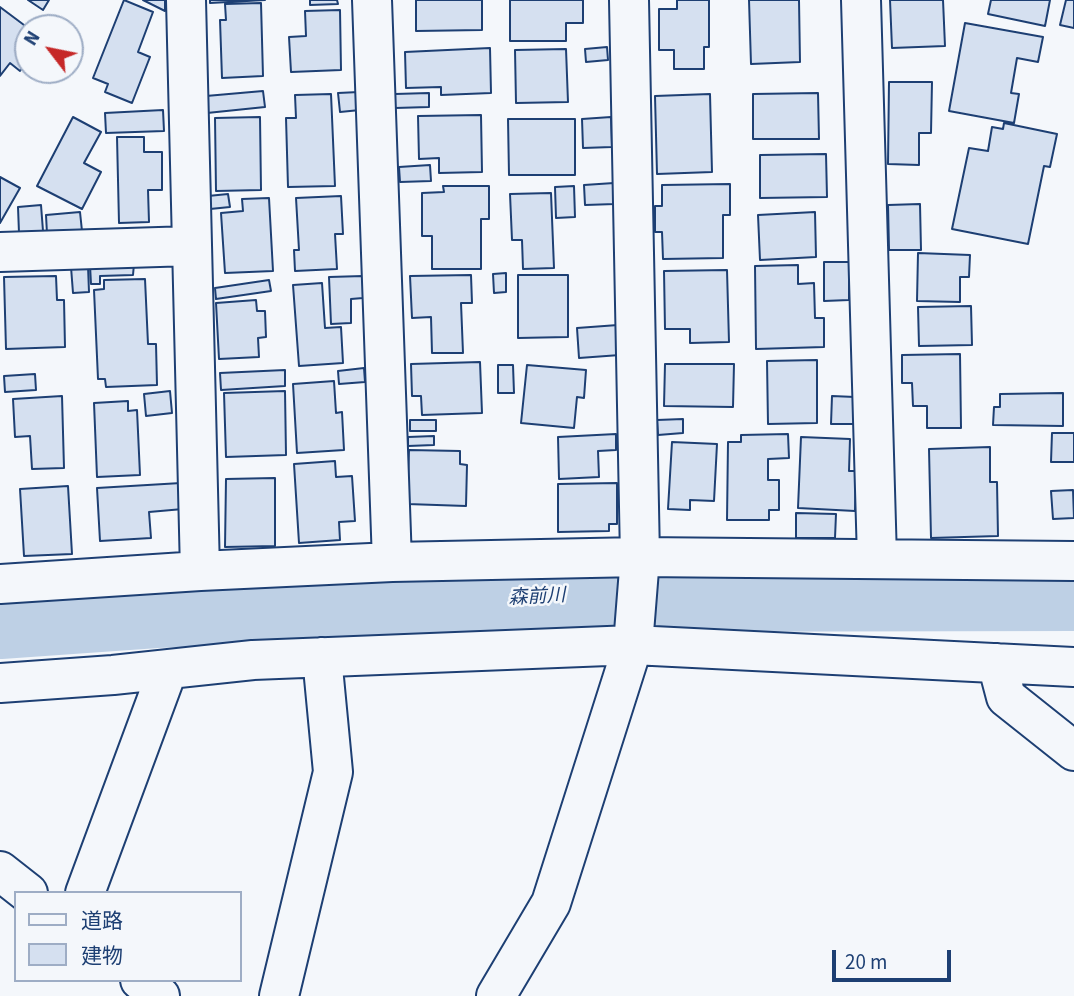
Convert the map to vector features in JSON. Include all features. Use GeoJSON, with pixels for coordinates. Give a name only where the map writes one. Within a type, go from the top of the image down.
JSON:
{"type":"FeatureCollection","features":[{"type":"Feature","properties":{"kind":"street"},"geometry":{"type":"LineString","coordinates":[[186,0],[200,571]]}},
{"type":"Feature","properties":{"kind":"street"},"geometry":{"type":"LineString","coordinates":[[372,0],[392,562]]}},
{"type":"Feature","properties":{"kind":"street"},"geometry":{"type":"LineString","coordinates":[[496,996],[551,903],[633,645],[640,557],[629,0]]}},
{"type":"Feature","properties":{"kind":"street"},"geometry":{"type":"LineString","coordinates":[[861,0],[877,559]]}},
{"type":"Feature","properties":{"kind":"street"},"geometry":{"type":"LineString","coordinates":[[0,252],[191,246]]}},
{"type":"Feature","properties":{"kind":"street"},"geometry":{"type":"LineString","coordinates":[[0,584],[392,562],[640,557],[1074,561]]}},
{"type":"Feature","properties":{"kind":"street"},"geometry":{"type":"LineString","coordinates":[[0,683],[253,660],[633,645],[1074,667]]}},
{"type":"Feature","properties":{"kind":"street"},"geometry":{"type":"LineString","coordinates":[[279,996],[333,772],[321,657]]}},
{"type":"Feature","properties":{"kind":"street"},"geometry":{"type":"LineString","coordinates":[[997,663],[1006,698],[1074,751]]}},
{"type":"Feature","properties":{"kind":"street"},"geometry":{"type":"LineString","coordinates":[[86,891],[168,669]]}},
{"type":"Feature","properties":{"kind":"street"},"geometry":{"type":"LineString","coordinates":[[0,871],[25,891]]}},
{"type":"Feature","properties":{"kind":"street"},"geometry":{"type":"LineString","coordinates":[[142,982],[160,996]]}},
{"type":"Feature","properties":{"kind":"building"},"geometry":{"type":"Polygon","coordinates":[[[28,0],[49,0],[43,10],[28,0]]]}},
{"type":"Feature","properties":{"kind":"building"},"geometry":{"type":"Polygon","coordinates":[[[124,0],[153,12],[138,52],[150,57],[132,103],[105,92],[108,84],[93,78],[124,0]]]}},
{"type":"Feature","properties":{"kind":"building"},"geometry":{"type":"Polygon","coordinates":[[[143,0],[165,0],[165,11],[143,0]]]}},
{"type":"Feature","properties":{"kind":"building"},"geometry":{"type":"Polygon","coordinates":[[[210,0],[265,0],[210,3],[210,0]]]}},
{"type":"Feature","properties":{"kind":"building"},"geometry":{"type":"Polygon","coordinates":[[[310,0],[337,0],[338,4],[310,5],[310,0]]]}},
{"type":"Feature","properties":{"kind":"building"},"geometry":{"type":"Polygon","coordinates":[[[416,0],[482,0],[482,30],[416,31],[416,0]]]}},
{"type":"Feature","properties":{"kind":"building"},"geometry":{"type":"Polygon","coordinates":[[[510,0],[583,0],[583,23],[566,23],[566,41],[510,41],[510,0]]]}},
{"type":"Feature","properties":{"kind":"building"},"geometry":{"type":"Polygon","coordinates":[[[677,0],[709,0],[709,47],[704,47],[704,69],[674,69],[674,50],[659,50],[659,9],[677,9],[677,0]]]}},
{"type":"Feature","properties":{"kind":"building"},"geometry":{"type":"Polygon","coordinates":[[[749,0],[799,0],[800,62],[751,64],[749,0]]]}},
{"type":"Feature","properties":{"kind":"building"},"geometry":{"type":"Polygon","coordinates":[[[890,0],[943,0],[945,46],[892,48],[890,0]]]}},
{"type":"Feature","properties":{"kind":"building"},"geometry":{"type":"Polygon","coordinates":[[[991,0],[1050,0],[1045,26],[988,14],[991,0]]]}},
{"type":"Feature","properties":{"kind":"building"},"geometry":{"type":"Polygon","coordinates":[[[1066,0],[1074,0],[1074,28],[1060,25],[1066,0]]]}},
{"type":"Feature","properties":{"kind":"building"},"geometry":{"type":"Polygon","coordinates":[[[261,3],[263,76],[222,78],[220,20],[226,20],[225,4],[261,3]]]}},
{"type":"Feature","properties":{"kind":"building"},"geometry":{"type":"Polygon","coordinates":[[[0,7],[14,18],[14,66],[10,63],[0,76],[0,7]]]}},
{"type":"Feature","properties":{"kind":"building"},"geometry":{"type":"Polygon","coordinates":[[[340,10],[341,70],[291,72],[289,37],[306,36],[305,11],[340,10]]]}},
{"type":"Feature","properties":{"kind":"building"},"geometry":{"type":"Polygon","coordinates":[[[965,23],[1043,37],[1038,62],[1017,58],[1011,93],[1019,94],[1014,123],[949,111],[965,23]]]}},
{"type":"Feature","properties":{"kind":"building"},"geometry":{"type":"Polygon","coordinates":[[[607,47],[608,60],[586,62],[585,49],[607,47]]]}},
{"type":"Feature","properties":{"kind":"building"},"geometry":{"type":"Polygon","coordinates":[[[490,48],[491,93],[441,95],[441,87],[406,88],[405,52],[490,48]]]}},
{"type":"Feature","properties":{"kind":"building"},"geometry":{"type":"Polygon","coordinates":[[[566,49],[568,102],[516,103],[515,50],[566,49]]]}},
{"type":"Feature","properties":{"kind":"building"},"geometry":{"type":"Polygon","coordinates":[[[889,82],[932,82],[931,133],[919,133],[919,165],[888,164],[889,82]]]}},
{"type":"Feature","properties":{"kind":"building"},"geometry":{"type":"Polygon","coordinates":[[[263,91],[265,107],[207,113],[206,96],[263,91]]]}},
{"type":"Feature","properties":{"kind":"building"},"geometry":{"type":"Polygon","coordinates":[[[359,92],[360,110],[340,112],[338,93],[359,92]]]}},
{"type":"Feature","properties":{"kind":"building"},"geometry":{"type":"Polygon","coordinates":[[[429,93],[429,107],[395,108],[395,94],[429,93]]]}},
{"type":"Feature","properties":{"kind":"building"},"geometry":{"type":"Polygon","coordinates":[[[818,93],[819,139],[753,139],[753,94],[818,93]]]}},
{"type":"Feature","properties":{"kind":"building"},"geometry":{"type":"Polygon","coordinates":[[[331,94],[335,186],[288,187],[286,118],[296,118],[295,95],[331,94]]]}},
{"type":"Feature","properties":{"kind":"building"},"geometry":{"type":"Polygon","coordinates":[[[710,94],[712,172],[657,174],[655,96],[710,94]]]}},
{"type":"Feature","properties":{"kind":"building"},"geometry":{"type":"Polygon","coordinates":[[[163,110],[164,131],[106,133],[105,113],[163,110]]]}},
{"type":"Feature","properties":{"kind":"building"},"geometry":{"type":"Polygon","coordinates":[[[481,115],[482,172],[439,173],[439,158],[419,159],[418,116],[481,115]]]}},
{"type":"Feature","properties":{"kind":"building"},"geometry":{"type":"Polygon","coordinates":[[[73,117],[101,132],[84,163],[101,172],[82,209],[37,186],[73,117]]]}},
{"type":"Feature","properties":{"kind":"building"},"geometry":{"type":"Polygon","coordinates":[[[260,117],[261,190],[216,191],[215,118],[260,117]]]}},
{"type":"Feature","properties":{"kind":"building"},"geometry":{"type":"Polygon","coordinates":[[[611,117],[612,147],[583,148],[582,119],[611,117]]]}},
{"type":"Feature","properties":{"kind":"building"},"geometry":{"type":"Polygon","coordinates":[[[508,119],[575,119],[575,175],[509,175],[508,119]]]}},
{"type":"Feature","properties":{"kind":"building"},"geometry":{"type":"Polygon","coordinates":[[[1004,123],[1057,134],[1050,167],[1044,166],[1028,244],[952,229],[969,148],[988,151],[992,127],[1003,129],[1004,123]]]}},
{"type":"Feature","properties":{"kind":"building"},"geometry":{"type":"Polygon","coordinates":[[[117,137],[144,137],[144,152],[162,152],[162,190],[148,190],[149,222],[119,223],[117,137]]]}},
{"type":"Feature","properties":{"kind":"building"},"geometry":{"type":"Polygon","coordinates":[[[826,154],[827,197],[760,198],[760,155],[826,154]]]}},
{"type":"Feature","properties":{"kind":"building"},"geometry":{"type":"Polygon","coordinates":[[[430,165],[431,181],[400,182],[399,167],[430,165]]]}},
{"type":"Feature","properties":{"kind":"building"},"geometry":{"type":"Polygon","coordinates":[[[0,177],[20,188],[0,223],[0,177]]]}},
{"type":"Feature","properties":{"kind":"building"},"geometry":{"type":"Polygon","coordinates":[[[614,183],[615,204],[585,205],[584,185],[614,183]]]}},
{"type":"Feature","properties":{"kind":"building"},"geometry":{"type":"Polygon","coordinates":[[[730,184],[730,215],[723,215],[723,258],[663,259],[662,232],[655,232],[655,206],[662,206],[662,185],[730,184]]]}},
{"type":"Feature","properties":{"kind":"building"},"geometry":{"type":"Polygon","coordinates":[[[443,186],[489,186],[489,219],[481,219],[481,269],[432,269],[432,236],[422,236],[422,193],[444,192],[443,186]]]}},
{"type":"Feature","properties":{"kind":"building"},"geometry":{"type":"Polygon","coordinates":[[[574,186],[575,217],[556,218],[555,187],[574,186]]]}},
{"type":"Feature","properties":{"kind":"building"},"geometry":{"type":"Polygon","coordinates":[[[551,193],[554,268],[523,269],[522,240],[512,240],[510,194],[551,193]]]}},
{"type":"Feature","properties":{"kind":"building"},"geometry":{"type":"Polygon","coordinates":[[[228,194],[230,207],[210,209],[208,196],[228,194]]]}},
{"type":"Feature","properties":{"kind":"building"},"geometry":{"type":"Polygon","coordinates":[[[341,196],[343,234],[335,234],[337,269],[295,271],[294,250],[299,250],[296,198],[341,196]]]}},
{"type":"Feature","properties":{"kind":"building"},"geometry":{"type":"Polygon","coordinates":[[[269,198],[273,271],[225,273],[221,213],[243,211],[242,199],[269,198]]]}},
{"type":"Feature","properties":{"kind":"building"},"geometry":{"type":"Polygon","coordinates":[[[920,204],[921,250],[889,250],[888,205],[920,204]]]}},
{"type":"Feature","properties":{"kind":"building"},"geometry":{"type":"Polygon","coordinates":[[[41,205],[43,231],[19,233],[18,207],[41,205]]]}},
{"type":"Feature","properties":{"kind":"building"},"geometry":{"type":"Polygon","coordinates":[[[80,212],[82,231],[47,234],[46,215],[80,212]]]}},
{"type":"Feature","properties":{"kind":"building"},"geometry":{"type":"Polygon","coordinates":[[[815,212],[816,257],[760,260],[758,215],[815,212]]]}},
{"type":"Feature","properties":{"kind":"building"},"geometry":{"type":"Polygon","coordinates":[[[918,253],[970,255],[969,277],[960,277],[960,302],[917,301],[918,253]]]}},
{"type":"Feature","properties":{"kind":"building"},"geometry":{"type":"Polygon","coordinates":[[[824,262],[849,262],[849,300],[824,301],[824,262]]]}},
{"type":"Feature","properties":{"kind":"building"},"geometry":{"type":"Polygon","coordinates":[[[134,264],[133,275],[100,276],[100,284],[91,284],[90,265],[134,264]]]}},
{"type":"Feature","properties":{"kind":"building"},"geometry":{"type":"Polygon","coordinates":[[[798,265],[798,284],[814,283],[815,318],[824,318],[824,347],[756,349],[755,266],[798,265]]]}},
{"type":"Feature","properties":{"kind":"building"},"geometry":{"type":"Polygon","coordinates":[[[88,266],[89,292],[73,293],[71,267],[88,266]]]}},
{"type":"Feature","properties":{"kind":"building"},"geometry":{"type":"Polygon","coordinates":[[[727,270],[729,342],[690,343],[690,329],[665,329],[664,271],[727,270]]]}},
{"type":"Feature","properties":{"kind":"building"},"geometry":{"type":"Polygon","coordinates":[[[506,273],[506,292],[494,293],[493,274],[506,273]]]}},
{"type":"Feature","properties":{"kind":"building"},"geometry":{"type":"Polygon","coordinates":[[[471,275],[472,303],[461,303],[463,353],[432,353],[431,317],[412,318],[410,276],[471,275]]]}},
{"type":"Feature","properties":{"kind":"building"},"geometry":{"type":"Polygon","coordinates":[[[518,275],[568,275],[568,337],[518,338],[518,275]]]}},
{"type":"Feature","properties":{"kind":"building"},"geometry":{"type":"Polygon","coordinates":[[[56,276],[57,300],[64,300],[65,347],[6,349],[4,277],[56,276]]]}},
{"type":"Feature","properties":{"kind":"building"},"geometry":{"type":"Polygon","coordinates":[[[363,276],[363,298],[351,299],[351,323],[331,324],[329,277],[363,276]]]}},
{"type":"Feature","properties":{"kind":"building"},"geometry":{"type":"Polygon","coordinates":[[[145,279],[148,344],[156,344],[157,385],[106,387],[105,379],[98,379],[94,290],[104,289],[104,280],[145,279]]]}},
{"type":"Feature","properties":{"kind":"building"},"geometry":{"type":"Polygon","coordinates":[[[269,280],[271,291],[216,299],[215,288],[269,280]]]}},
{"type":"Feature","properties":{"kind":"building"},"geometry":{"type":"Polygon","coordinates":[[[322,283],[325,328],[341,327],[343,363],[299,366],[293,285],[322,283]]]}},
{"type":"Feature","properties":{"kind":"building"},"geometry":{"type":"Polygon","coordinates":[[[256,300],[257,311],[265,311],[266,337],[258,338],[259,357],[219,359],[216,303],[256,300]]]}},
{"type":"Feature","properties":{"kind":"building"},"geometry":{"type":"Polygon","coordinates":[[[971,306],[972,345],[919,346],[918,307],[971,306]]]}},
{"type":"Feature","properties":{"kind":"building"},"geometry":{"type":"Polygon","coordinates":[[[618,325],[620,355],[579,358],[577,328],[618,325]]]}},
{"type":"Feature","properties":{"kind":"building"},"geometry":{"type":"Polygon","coordinates":[[[960,354],[961,428],[927,428],[927,406],[913,406],[912,383],[902,383],[902,355],[960,354]]]}},
{"type":"Feature","properties":{"kind":"building"},"geometry":{"type":"Polygon","coordinates":[[[817,360],[817,423],[768,424],[767,361],[817,360]]]}},
{"type":"Feature","properties":{"kind":"building"},"geometry":{"type":"Polygon","coordinates":[[[480,362],[482,413],[422,415],[421,396],[412,396],[411,364],[480,362]]]}},
{"type":"Feature","properties":{"kind":"building"},"geometry":{"type":"Polygon","coordinates":[[[665,364],[734,364],[733,407],[664,406],[665,364]]]}},
{"type":"Feature","properties":{"kind":"building"},"geometry":{"type":"Polygon","coordinates":[[[498,365],[513,365],[514,393],[498,393],[498,365]]]}},
{"type":"Feature","properties":{"kind":"building"},"geometry":{"type":"Polygon","coordinates":[[[527,365],[586,370],[584,398],[577,397],[574,428],[521,423],[527,365]]]}},
{"type":"Feature","properties":{"kind":"building"},"geometry":{"type":"Polygon","coordinates":[[[364,368],[365,382],[339,384],[338,371],[364,368]]]}},
{"type":"Feature","properties":{"kind":"building"},"geometry":{"type":"Polygon","coordinates":[[[285,370],[285,386],[221,390],[220,373],[285,370]]]}},
{"type":"Feature","properties":{"kind":"building"},"geometry":{"type":"Polygon","coordinates":[[[35,374],[36,390],[5,392],[4,376],[35,374]]]}},
{"type":"Feature","properties":{"kind":"building"},"geometry":{"type":"Polygon","coordinates":[[[334,381],[336,413],[342,412],[344,450],[297,453],[293,384],[334,381]]]}},
{"type":"Feature","properties":{"kind":"building"},"geometry":{"type":"Polygon","coordinates":[[[170,391],[172,413],[146,416],[144,394],[170,391]]]}},
{"type":"Feature","properties":{"kind":"building"},"geometry":{"type":"Polygon","coordinates":[[[285,391],[286,455],[226,457],[224,393],[285,391]]]}},
{"type":"Feature","properties":{"kind":"building"},"geometry":{"type":"Polygon","coordinates":[[[1063,393],[1063,426],[993,425],[994,407],[1000,407],[1000,394],[1063,393]]]}},
{"type":"Feature","properties":{"kind":"building"},"geometry":{"type":"Polygon","coordinates":[[[62,396],[64,468],[32,469],[30,436],[15,437],[13,399],[62,396]]]}},
{"type":"Feature","properties":{"kind":"building"},"geometry":{"type":"Polygon","coordinates":[[[832,396],[855,397],[854,424],[831,424],[832,396]]]}},
{"type":"Feature","properties":{"kind":"building"},"geometry":{"type":"Polygon","coordinates":[[[128,401],[128,411],[137,410],[140,475],[97,477],[94,403],[128,401]]]}},
{"type":"Feature","properties":{"kind":"building"},"geometry":{"type":"Polygon","coordinates":[[[683,419],[683,433],[658,435],[657,420],[683,419]]]}},
{"type":"Feature","properties":{"kind":"building"},"geometry":{"type":"Polygon","coordinates":[[[410,420],[436,420],[436,431],[410,431],[410,420]]]}},
{"type":"Feature","properties":{"kind":"building"},"geometry":{"type":"Polygon","coordinates":[[[1052,433],[1074,433],[1074,462],[1051,462],[1052,433]]]}},
{"type":"Feature","properties":{"kind":"building"},"geometry":{"type":"Polygon","coordinates":[[[616,434],[616,450],[598,451],[599,477],[559,479],[558,437],[616,434]]]}},
{"type":"Feature","properties":{"kind":"building"},"geometry":{"type":"Polygon","coordinates":[[[788,434],[789,458],[768,459],[768,480],[779,480],[779,510],[769,510],[769,520],[727,520],[728,442],[741,442],[741,435],[788,434]]]}},
{"type":"Feature","properties":{"kind":"building"},"geometry":{"type":"Polygon","coordinates":[[[434,436],[434,445],[408,446],[408,437],[434,436]]]}},
{"type":"Feature","properties":{"kind":"building"},"geometry":{"type":"Polygon","coordinates":[[[801,437],[850,439],[849,471],[856,471],[855,511],[798,508],[801,437]]]}},
{"type":"Feature","properties":{"kind":"building"},"geometry":{"type":"Polygon","coordinates":[[[672,442],[717,444],[714,501],[690,500],[690,510],[668,509],[672,442]]]}},
{"type":"Feature","properties":{"kind":"building"},"geometry":{"type":"Polygon","coordinates":[[[990,447],[990,482],[997,482],[998,536],[931,538],[929,449],[990,447]]]}},
{"type":"Feature","properties":{"kind":"building"},"geometry":{"type":"Polygon","coordinates":[[[409,450],[460,451],[460,464],[467,465],[466,506],[407,504],[409,450]]]}},
{"type":"Feature","properties":{"kind":"building"},"geometry":{"type":"Polygon","coordinates":[[[335,461],[336,477],[352,476],[355,521],[339,522],[340,540],[299,543],[294,464],[335,461]]]}},
{"type":"Feature","properties":{"kind":"building"},"geometry":{"type":"Polygon","coordinates":[[[275,478],[275,546],[225,547],[226,479],[275,478]]]}},
{"type":"Feature","properties":{"kind":"building"},"geometry":{"type":"Polygon","coordinates":[[[181,483],[183,509],[149,512],[151,538],[100,541],[97,488],[181,483]]]}},
{"type":"Feature","properties":{"kind":"building"},"geometry":{"type":"Polygon","coordinates":[[[617,483],[617,524],[609,524],[609,531],[558,532],[558,484],[617,483]]]}},
{"type":"Feature","properties":{"kind":"building"},"geometry":{"type":"Polygon","coordinates":[[[68,486],[72,554],[24,556],[20,489],[68,486]]]}},
{"type":"Feature","properties":{"kind":"building"},"geometry":{"type":"Polygon","coordinates":[[[1073,490],[1074,518],[1053,519],[1051,491],[1073,490]]]}},
{"type":"Feature","properties":{"kind":"building"},"geometry":{"type":"Polygon","coordinates":[[[796,513],[836,514],[835,538],[796,538],[796,513]]]}},
{"type":"Feature","properties":{"kind":"waterway","name":"森前川"},"geometry":{"type":"LineString","coordinates":[[0,623],[156,612],[595,596],[1074,595]]}}]}
